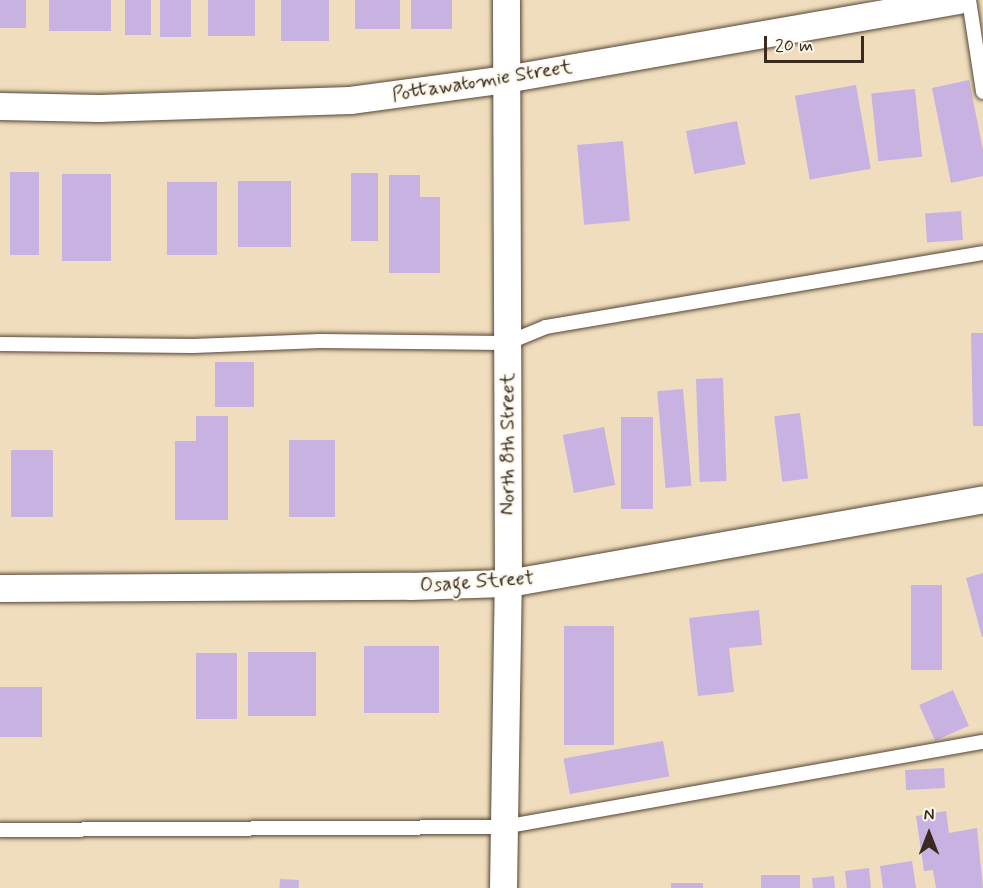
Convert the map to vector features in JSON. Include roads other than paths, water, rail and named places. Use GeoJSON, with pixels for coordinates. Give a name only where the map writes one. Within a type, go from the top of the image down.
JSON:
{"type":"FeatureCollection","features":[{"type":"Feature","properties":{"kind":"street","name":"North 8th Street"},"geometry":{"type":"LineString","coordinates":[[503,888],[508,583],[506,0]]}},
{"type":"Feature","properties":{"kind":"street","name":"Pottawatomie Street"},"geometry":{"type":"LineString","coordinates":[[0,106],[99,108],[350,100],[506,79],[958,0]]}},
{"type":"Feature","properties":{"kind":"street","name":"Osage Street"},"geometry":{"type":"LineString","coordinates":[[0,588],[410,586],[508,583],[983,499]]}},
{"type":"Feature","properties":{"kind":"lane"},"geometry":{"type":"LineString","coordinates":[[969,0],[983,92]]}},
{"type":"Feature","properties":{"kind":"lane"},"geometry":{"type":"LineString","coordinates":[[0,344],[193,346],[320,341],[507,343],[546,327],[983,253]]}},
{"type":"Feature","properties":{"kind":"lane"},"geometry":{"type":"LineString","coordinates":[[0,830],[504,827],[983,742]]}}]}
